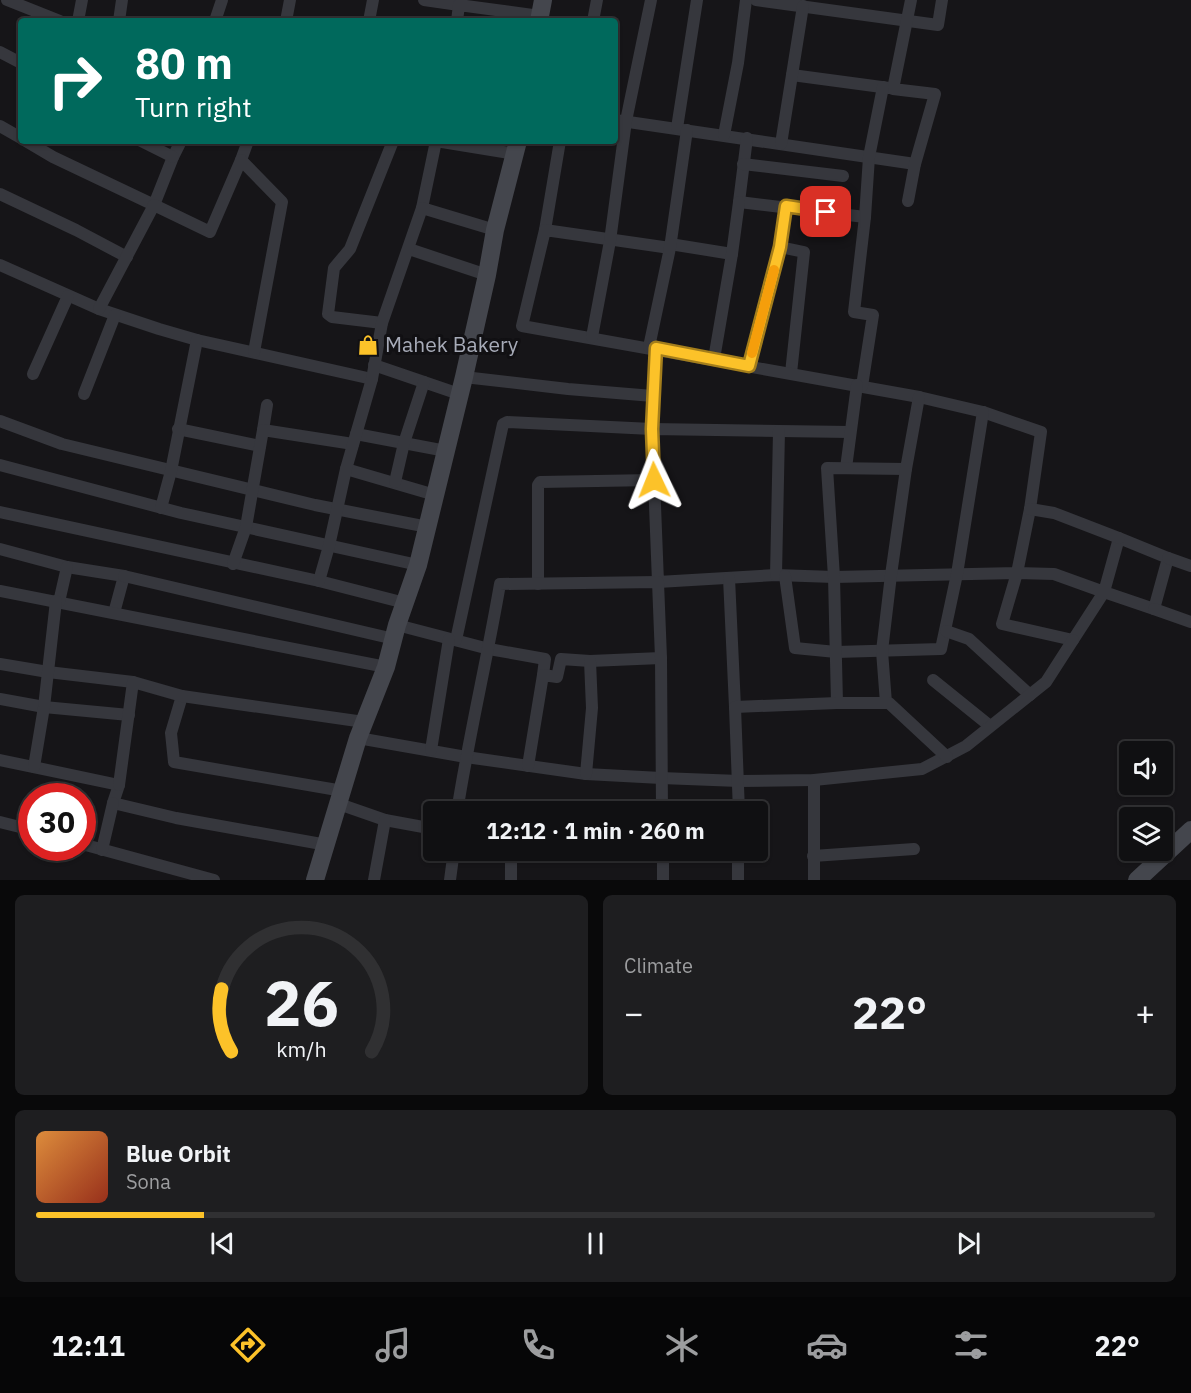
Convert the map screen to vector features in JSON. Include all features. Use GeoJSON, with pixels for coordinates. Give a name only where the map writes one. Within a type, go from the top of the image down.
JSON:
{"type":"FeatureCollection","features":[{"type":"Feature","properties":{"kind":"street"},"geometry":{"type":"LineString","coordinates":[[7,0],[52,18]]}},
{"type":"Feature","properties":{"kind":"street"},"geometry":{"type":"LineString","coordinates":[[79,18],[82,0]]}},
{"type":"Feature","properties":{"kind":"street"},"geometry":{"type":"LineString","coordinates":[[119,18],[122,0]]}},
{"type":"Feature","properties":{"kind":"street"},"geometry":{"type":"LineString","coordinates":[[216,18],[222,0]]}},
{"type":"Feature","properties":{"kind":"street"},"geometry":{"type":"LineString","coordinates":[[287,18],[290,0]]}},
{"type":"Feature","properties":{"kind":"street"},"geometry":{"type":"LineString","coordinates":[[370,18],[373,0]]}},
{"type":"Feature","properties":{"kind":"street"},"geometry":{"type":"LineString","coordinates":[[424,0],[541,12]]}},
{"type":"Feature","properties":{"kind":"street"},"geometry":{"type":"LineString","coordinates":[[594,18],[597,0]]}},
{"type":"Feature","properties":{"kind":"street"},"geometry":{"type":"LineString","coordinates":[[592,337],[610,241],[621,121],[651,0]]}},
{"type":"Feature","properties":{"kind":"street"},"geometry":{"type":"LineString","coordinates":[[662,801],[661,658],[652,429],[652,348],[670,246],[697,0]]}},
{"type":"Feature","properties":{"kind":"street"},"geometry":{"type":"LineString","coordinates":[[724,135],[738,63],[746,0]]}},
{"type":"Feature","properties":{"kind":"street"},"geometry":{"type":"LineString","coordinates":[[758,0],[808,5],[938,25],[942,0]]}},
{"type":"Feature","properties":{"kind":"street"},"geometry":{"type":"LineString","coordinates":[[846,468],[850,432],[873,315],[854,312],[869,157],[908,21],[911,0]]}},
{"type":"Feature","properties":{"kind":"street"},"geometry":{"type":"LineString","coordinates":[[458,18],[460,3]]}},
{"type":"Feature","properties":{"kind":"street"},"geometry":{"type":"LineString","coordinates":[[781,144],[792,75],[808,5]]}},
{"type":"Feature","properties":{"kind":"street"},"geometry":{"type":"LineString","coordinates":[[0,52],[18,61]]}},
{"type":"Feature","properties":{"kind":"street"},"geometry":{"type":"LineString","coordinates":[[792,75],[935,94],[915,164],[909,201]]}},
{"type":"Feature","properties":{"kind":"street"},"geometry":{"type":"LineString","coordinates":[[621,121],[915,164]]}},
{"type":"Feature","properties":{"kind":"street"},"geometry":{"type":"LineString","coordinates":[[0,126],[18,136]]}},
{"type":"Feature","properties":{"kind":"street"},"geometry":{"type":"LineString","coordinates":[[714,359],[732,254],[747,138]]}},
{"type":"Feature","properties":{"kind":"street"},"geometry":{"type":"LineString","coordinates":[[31,144],[53,157],[210,232],[247,144]]}},
{"type":"Feature","properties":{"kind":"street"},"geometry":{"type":"LineString","coordinates":[[147,144],[173,157]]}},
{"type":"Feature","properties":{"kind":"street"},"geometry":{"type":"LineString","coordinates":[[99,309],[154,205],[180,144]]}},
{"type":"Feature","properties":{"kind":"street"},"geometry":{"type":"LineString","coordinates":[[381,323],[332,317],[328,314],[334,268],[350,249],[392,144]]}},
{"type":"Feature","properties":{"kind":"street"},"geometry":{"type":"LineString","coordinates":[[319,581],[346,469],[372,378],[381,323],[422,208],[435,144]]}},
{"type":"Feature","properties":{"kind":"street"},"geometry":{"type":"LineString","coordinates":[[315,880],[361,730],[386,667],[418,565],[516,148],[470,144]]}},
{"type":"Feature","properties":{"kind":"street"},"geometry":{"type":"LineString","coordinates":[[559,144],[545,230],[522,326],[919,397],[983,412],[1041,432],[1030,509],[1017,573],[1002,624],[1073,640]]}},
{"type":"Feature","properties":{"kind":"street"},"geometry":{"type":"LineString","coordinates":[[241,160],[282,202],[254,352]]}},
{"type":"Feature","properties":{"kind":"street"},"geometry":{"type":"LineString","coordinates":[[743,164],[843,176]]}},
{"type":"Feature","properties":{"kind":"street"},"geometry":{"type":"LineString","coordinates":[[0,194],[127,257]]}},
{"type":"Feature","properties":{"kind":"street"},"geometry":{"type":"LineString","coordinates":[[739,202],[865,217]]}},
{"type":"Feature","properties":{"kind":"street"},"geometry":{"type":"LineString","coordinates":[[749,366],[780,247],[786,206]]}},
{"type":"Feature","properties":{"kind":"street"},"geometry":{"type":"LineString","coordinates":[[422,208],[495,230]]}},
{"type":"Feature","properties":{"kind":"street"},"geometry":{"type":"LineString","coordinates":[[545,230],[610,241],[732,254]]}},
{"type":"Feature","properties":{"kind":"street"},"geometry":{"type":"LineString","coordinates":[[780,247],[804,252],[791,373]]}},
{"type":"Feature","properties":{"kind":"street"},"geometry":{"type":"LineString","coordinates":[[409,249],[487,275]]}},
{"type":"Feature","properties":{"kind":"street"},"geometry":{"type":"LineString","coordinates":[[0,265],[99,309],[197,340],[372,378]]}},
{"type":"Feature","properties":{"kind":"street"},"geometry":{"type":"LineString","coordinates":[[33,374],[68,296]]}},
{"type":"Feature","properties":{"kind":"street"},"geometry":{"type":"LineString","coordinates":[[84,394],[115,315]]}},
{"type":"Feature","properties":{"kind":"street"},"geometry":{"type":"LineString","coordinates":[[162,507],[197,340]]}},
{"type":"Feature","properties":{"kind":"street"},"geometry":{"type":"LineString","coordinates":[[374,365],[424,382],[568,389],[653,396]]}},
{"type":"Feature","properties":{"kind":"street"},"geometry":{"type":"LineString","coordinates":[[394,482],[424,382]]}},
{"type":"Feature","properties":{"kind":"street"},"geometry":{"type":"LineString","coordinates":[[886,703],[882,651],[906,469],[919,397]]}},
{"type":"Feature","properties":{"kind":"street"},"geometry":{"type":"LineString","coordinates":[[233,564],[246,527],[267,405]]}},
{"type":"Feature","properties":{"kind":"street"},"geometry":{"type":"LineString","coordinates":[[779,431],[781,575],[789,649],[882,651],[941,649],[957,574],[983,412]]}},
{"type":"Feature","properties":{"kind":"street"},"geometry":{"type":"LineString","coordinates":[[0,421],[63,444],[171,471],[337,509],[428,526]]}},
{"type":"Feature","properties":{"kind":"street"},"geometry":{"type":"LineString","coordinates":[[431,750],[453,639],[505,423],[652,429],[850,432]]}},
{"type":"Feature","properties":{"kind":"street"},"geometry":{"type":"LineString","coordinates":[[178,429],[260,446]]}},
{"type":"Feature","properties":{"kind":"street"},"geometry":{"type":"LineString","coordinates":[[263,430],[404,443],[446,451]]}},
{"type":"Feature","properties":{"kind":"street"},"geometry":{"type":"LineString","coordinates":[[0,465],[162,507],[418,565]]}},
{"type":"Feature","properties":{"kind":"street"},"geometry":{"type":"LineString","coordinates":[[837,703],[834,577],[827,468],[906,469]]}},
{"type":"Feature","properties":{"kind":"street"},"geometry":{"type":"LineString","coordinates":[[346,469],[435,495]]}},
{"type":"Feature","properties":{"kind":"street"},"geometry":{"type":"LineString","coordinates":[[538,584],[538,485],[540,482],[654,480]]}},
{"type":"Feature","properties":{"kind":"street"},"geometry":{"type":"LineString","coordinates":[[1030,509],[1054,513],[1191,566]]}},
{"type":"Feature","properties":{"kind":"street"},"geometry":{"type":"LineString","coordinates":[[0,512],[319,581],[405,603]]}},
{"type":"Feature","properties":{"kind":"street"},"geometry":{"type":"LineString","coordinates":[[0,664],[133,682],[182,696],[361,730],[465,757],[586,774],[739,781],[814,780],[922,769],[966,746],[1046,681],[1104,592],[1119,538]]}},
{"type":"Feature","properties":{"kind":"street"},"geometry":{"type":"LineString","coordinates":[[0,549],[67,567],[124,576],[396,632],[453,639],[489,649],[545,659],[528,766]]}},
{"type":"Feature","properties":{"kind":"street"},"geometry":{"type":"LineString","coordinates":[[1154,609],[1168,558]]}},
{"type":"Feature","properties":{"kind":"street"},"geometry":{"type":"LineString","coordinates":[[34,767],[58,602],[67,567]]}},
{"type":"Feature","properties":{"kind":"street"},"geometry":{"type":"LineString","coordinates":[[459,801],[465,757],[489,649],[500,584],[658,582],[781,575],[834,577],[1054,574],[1191,622]]}},
{"type":"Feature","properties":{"kind":"street"},"geometry":{"type":"LineString","coordinates":[[114,613],[124,576]]}},
{"type":"Feature","properties":{"kind":"street"},"geometry":{"type":"LineString","coordinates":[[729,578],[738,801]]}},
{"type":"Feature","properties":{"kind":"street"},"geometry":{"type":"LineString","coordinates":[[0,591],[386,667]]}},
{"type":"Feature","properties":{"kind":"street"},"geometry":{"type":"LineString","coordinates":[[946,631],[969,639],[1000,670],[1030,695]]}},
{"type":"Feature","properties":{"kind":"street"},"geometry":{"type":"LineString","coordinates":[[543,675],[557,677],[561,659],[590,661],[661,658]]}},
{"type":"Feature","properties":{"kind":"street"},"geometry":{"type":"LineString","coordinates":[[586,774],[592,708],[590,661]]}},
{"type":"Feature","properties":{"kind":"street"},"geometry":{"type":"LineString","coordinates":[[933,680],[990,726]]}},
{"type":"Feature","properties":{"kind":"street"},"geometry":{"type":"LineString","coordinates":[[102,850],[119,785],[133,682]]}},
{"type":"Feature","properties":{"kind":"street"},"geometry":{"type":"LineString","coordinates":[[182,696],[171,733],[174,762],[341,797],[386,820],[423,827]]}},
{"type":"Feature","properties":{"kind":"street"},"geometry":{"type":"LineString","coordinates":[[0,699],[44,707],[129,715]]}},
{"type":"Feature","properties":{"kind":"street"},"geometry":{"type":"LineString","coordinates":[[735,707],[886,703],[893,706],[947,757]]}},
{"type":"Feature","properties":{"kind":"street"},"geometry":{"type":"LineString","coordinates":[[0,760],[119,785]]}},
{"type":"Feature","properties":{"kind":"street"},"geometry":{"type":"LineString","coordinates":[[814,780],[814,880]]}},
{"type":"Feature","properties":{"kind":"street"},"geometry":{"type":"LineString","coordinates":[[113,802],[176,818],[327,845]]}},
{"type":"Feature","properties":{"kind":"street"},"geometry":{"type":"LineString","coordinates":[[374,880],[386,820]]}},
{"type":"Feature","properties":{"kind":"street"},"geometry":{"type":"LineString","coordinates":[[0,822],[18,826]]}},
{"type":"Feature","properties":{"kind":"street"},"geometry":{"type":"LineString","coordinates":[[1137,880],[1191,830]]}},
{"type":"Feature","properties":{"kind":"street"},"geometry":{"type":"LineString","coordinates":[[96,848],[214,880]]}},
{"type":"Feature","properties":{"kind":"street"},"geometry":{"type":"LineString","coordinates":[[813,856],[914,849]]}},
{"type":"Feature","properties":{"kind":"street"},"geometry":{"type":"LineString","coordinates":[[450,880],[453,861]]}},
{"type":"Feature","properties":{"kind":"street"},"geometry":{"type":"LineString","coordinates":[[511,861],[512,880]]}},
{"type":"Feature","properties":{"kind":"street"},"geometry":{"type":"LineString","coordinates":[[663,861],[663,880]]}},
{"type":"Feature","properties":{"kind":"street"},"geometry":{"type":"LineString","coordinates":[[738,861],[738,880]]}},
{"type":"Feature","properties":{"kind":"slow traffic"},"geometry":{"type":"LineString","coordinates":[[752,353],[774,270]]}},
{"type":"Feature","properties":{"kind":"place","name":"Mahek Bakery"},"geometry":{"type":"Point","coordinates":[368,345]}},
{"type":"Feature","properties":{"kind":"route"},"geometry":{"type":"LineString","coordinates":[[654,480],[652,429],[656,348],[749,366],[780,247],[786,206],[826,212]]}}]}
